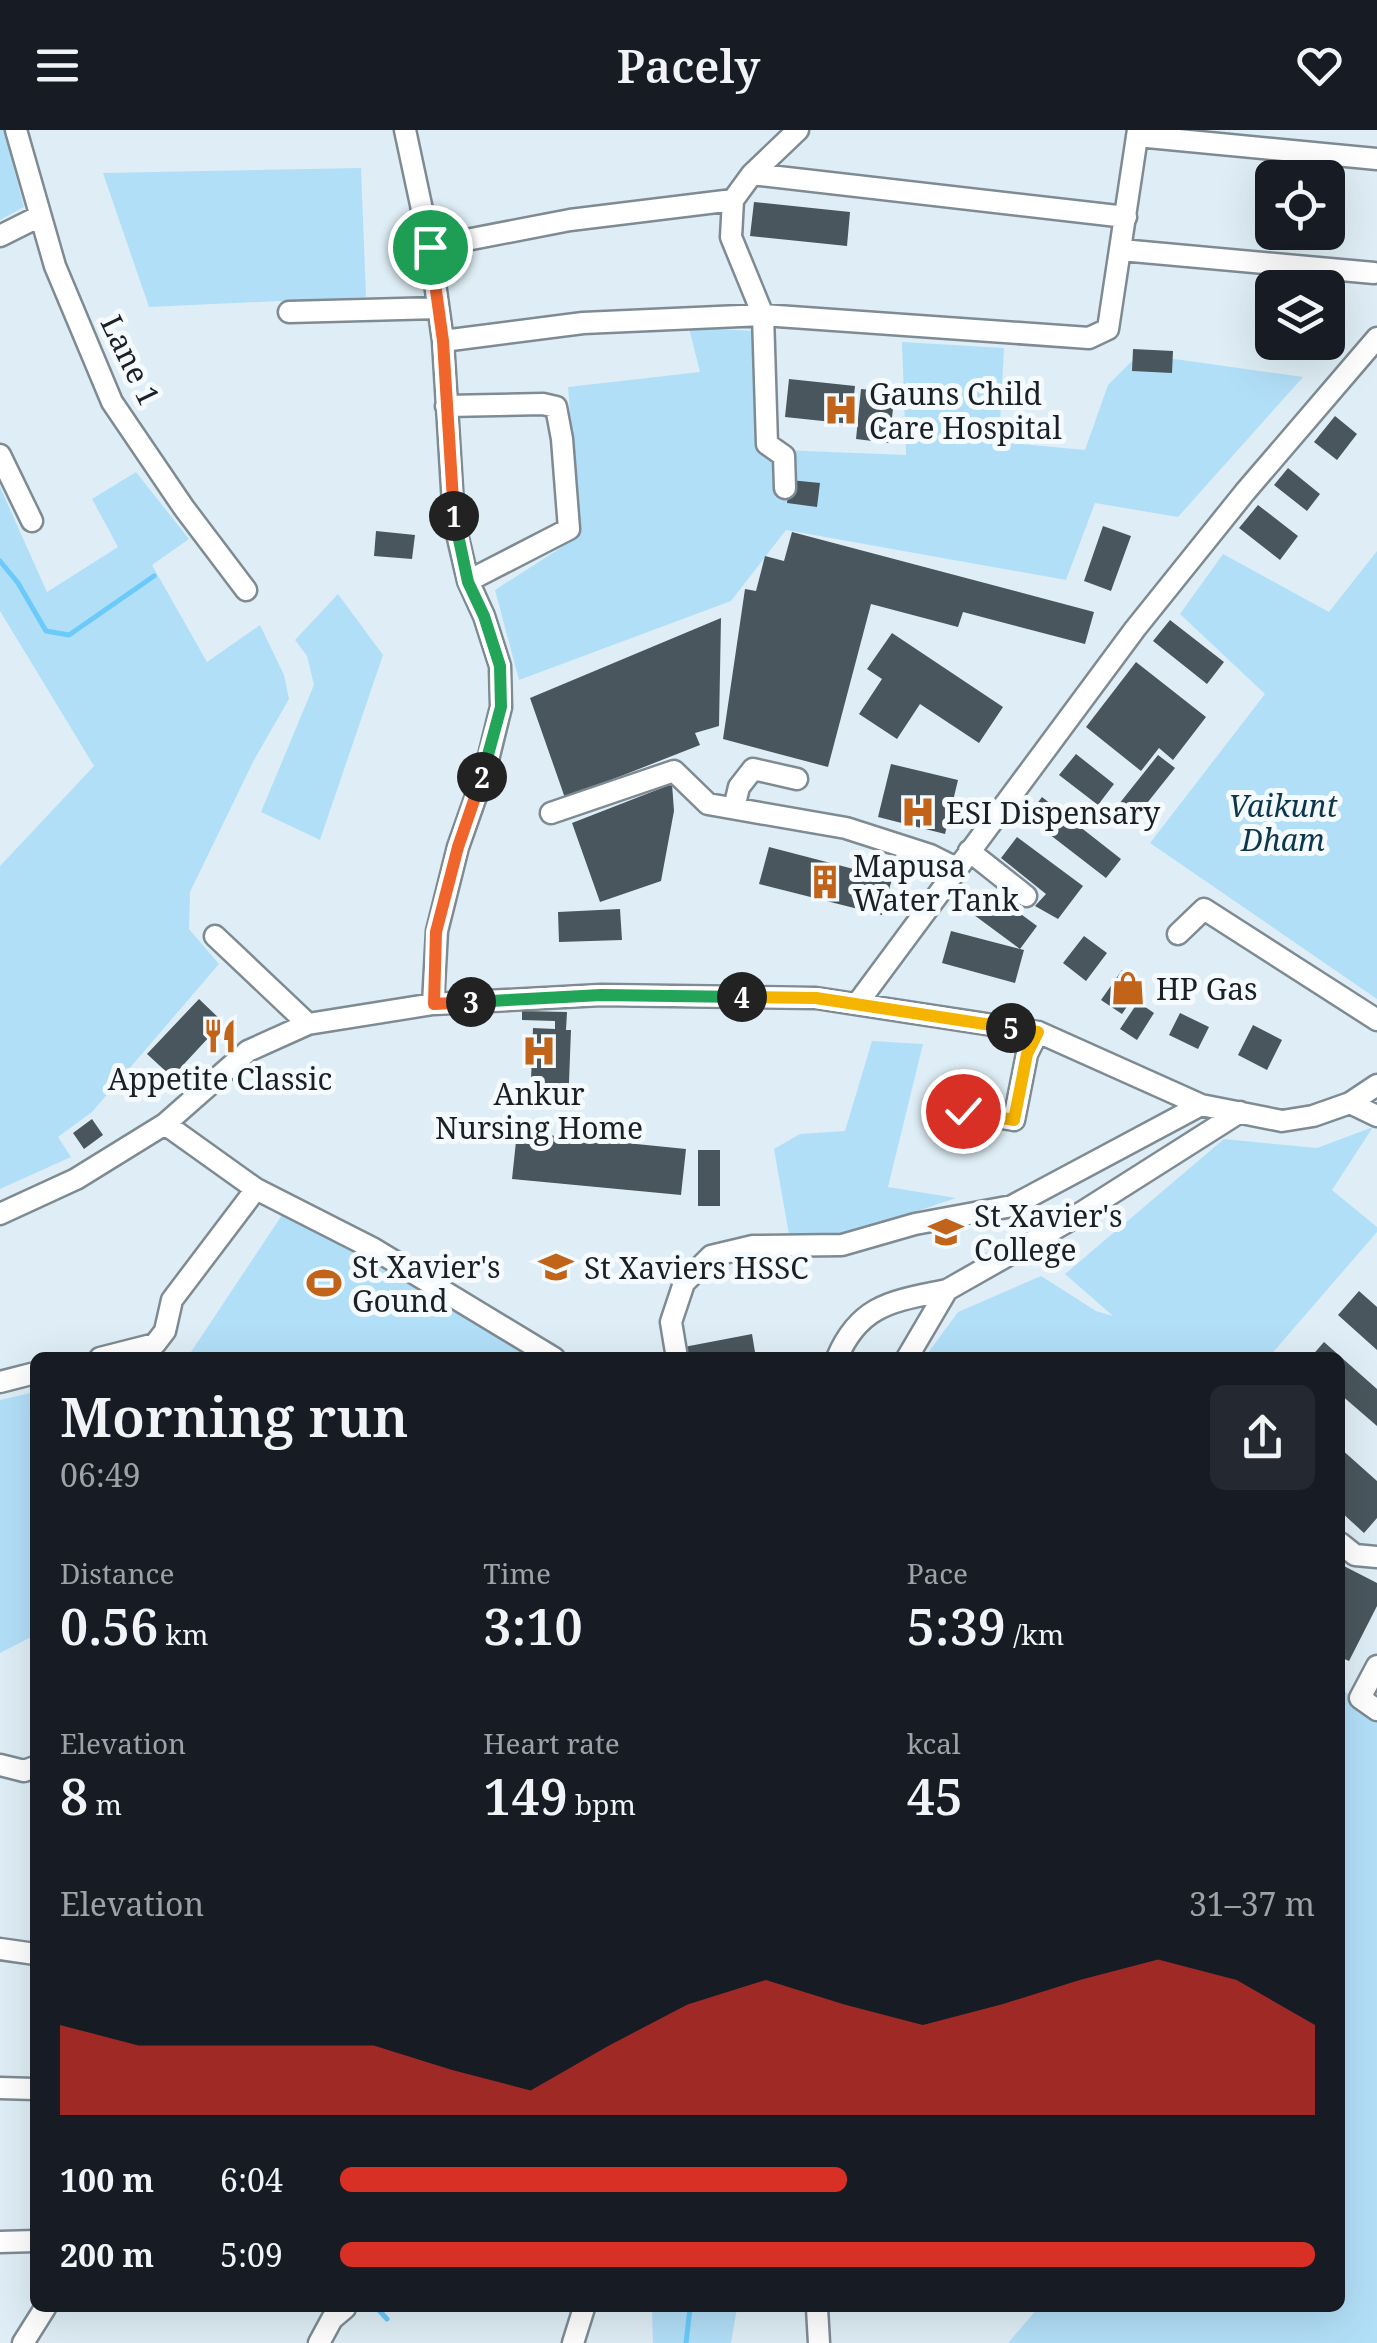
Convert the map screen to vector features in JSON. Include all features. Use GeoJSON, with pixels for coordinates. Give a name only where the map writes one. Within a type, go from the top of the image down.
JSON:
{"type":"FeatureCollection","features":[{"type":"Feature","properties":{"kind":"street","name":"Lane 1"},"geometry":{"type":"LineString","coordinates":[[16,130],[55,266],[112,402],[246,590]]}},
{"type":"Feature","properties":{"kind":"street"},"geometry":{"type":"LineString","coordinates":[[405,130],[430,247],[443,341],[454,520],[468,582],[500,666],[501,707],[436,932],[434,1004]]}},
{"type":"Feature","properties":{"kind":"street"},"geometry":{"type":"LineString","coordinates":[[785,488],[784,456],[767,444],[763,315],[731,238],[734,200],[752,174],[798,130]]}},
{"type":"Feature","properties":{"kind":"street"},"geometry":{"type":"LineString","coordinates":[[443,341],[583,323],[763,315],[1089,338],[1108,329],[1138,133],[1377,159]]}},
{"type":"Feature","properties":{"kind":"street"},"geometry":{"type":"LineString","coordinates":[[752,174],[1126,216]]}},
{"type":"Feature","properties":{"kind":"street"},"geometry":{"type":"LineString","coordinates":[[430,247],[570,220],[734,200]]}},
{"type":"Feature","properties":{"kind":"street"},"geometry":{"type":"LineString","coordinates":[[0,236],[40,216]]}},
{"type":"Feature","properties":{"kind":"street"},"geometry":{"type":"LineString","coordinates":[[1121,250],[1374,273]]}},
{"type":"Feature","properties":{"kind":"street"},"geometry":{"type":"LineString","coordinates":[[289,312],[438,308]]}},
{"type":"Feature","properties":{"kind":"street"},"geometry":{"type":"LineString","coordinates":[[857,1004],[1135,629],[1245,492],[1377,338]]}},
{"type":"Feature","properties":{"kind":"street"},"geometry":{"type":"LineString","coordinates":[[446,406],[556,407],[562,438],[569,529],[468,582]]}},
{"type":"Feature","properties":{"kind":"street"},"geometry":{"type":"LineString","coordinates":[[0,455],[32,521]]}},
{"type":"Feature","properties":{"kind":"street"},"geometry":{"type":"LineString","coordinates":[[734,808],[738,786],[752,769],[797,779]]}},
{"type":"Feature","properties":{"kind":"street"},"geometry":{"type":"LineString","coordinates":[[550,814],[674,771],[708,804],[846,828],[930,855],[956,868]]}},
{"type":"Feature","properties":{"kind":"street"},"geometry":{"type":"LineString","coordinates":[[969,851],[1026,896]]}},
{"type":"Feature","properties":{"kind":"street"},"geometry":{"type":"LineString","coordinates":[[1178,934],[1204,909],[1377,1020]]}},
{"type":"Feature","properties":{"kind":"street"},"geometry":{"type":"LineString","coordinates":[[216,936],[308,1024]]}},
{"type":"Feature","properties":{"kind":"street"},"geometry":{"type":"LineString","coordinates":[[0,1214],[76,1179],[165,1124],[248,1051],[308,1024],[434,1004],[601,995],[816,998],[1038,1032],[1201,1104],[1282,1120],[1313,1116],[1350,1104],[1377,1085]]}},
{"type":"Feature","properties":{"kind":"street"},"geometry":{"type":"LineString","coordinates":[[963,1111],[1014,1120],[1027,1054],[1038,1032]]}},
{"type":"Feature","properties":{"kind":"street"},"geometry":{"type":"LineString","coordinates":[[676,1352],[671,1322],[684,1283],[711,1256],[753,1246],[842,1244],[915,1224],[1012,1206],[1201,1104]]}},
{"type":"Feature","properties":{"kind":"street"},"geometry":{"type":"LineString","coordinates":[[1350,1104],[1377,1116]]}},
{"type":"Feature","properties":{"kind":"street"},"geometry":{"type":"LineString","coordinates":[[840,1352],[858,1322],[882,1304],[947,1290],[1065,1222],[1240,1112]]}},
{"type":"Feature","properties":{"kind":"street"},"geometry":{"type":"LineString","coordinates":[[165,1124],[256,1189],[374,1249],[544,1352]]}},
{"type":"Feature","properties":{"kind":"street"},"geometry":{"type":"LineString","coordinates":[[124,1352],[155,1344],[165,1332],[172,1300],[256,1189]]}},
{"type":"Feature","properties":{"kind":"street"},"geometry":{"type":"LineString","coordinates":[[911,1352],[947,1290]]}},
{"type":"Feature","properties":{"kind":"street"},"geometry":{"type":"LineString","coordinates":[[0,1382],[30,1374]]}},
{"type":"Feature","properties":{"kind":"street"},"geometry":{"type":"LineString","coordinates":[[1345,1547],[1355,1555],[1377,1556]]}},
{"type":"Feature","properties":{"kind":"street"},"geometry":{"type":"LineString","coordinates":[[1377,1666],[1360,1698],[1377,1710]]}},
{"type":"Feature","properties":{"kind":"street"},"geometry":{"type":"LineString","coordinates":[[0,1765],[30,1769]]}},
{"type":"Feature","properties":{"kind":"street"},"geometry":{"type":"LineString","coordinates":[[0,1949],[30,1953]]}},
{"type":"Feature","properties":{"kind":"street"},"geometry":{"type":"LineString","coordinates":[[0,2088],[30,2089]]}},
{"type":"Feature","properties":{"kind":"street"},"geometry":{"type":"LineString","coordinates":[[0,2242],[30,2241]]}},
{"type":"Feature","properties":{"kind":"street"},"geometry":{"type":"LineString","coordinates":[[23,2343],[42,2312]]}},
{"type":"Feature","properties":{"kind":"street"},"geometry":{"type":"LineString","coordinates":[[319,2343],[340,2312]]}},
{"type":"Feature","properties":{"kind":"street"},"geometry":{"type":"LineString","coordinates":[[573,2343],[583,2312]]}},
{"type":"Feature","properties":{"kind":"street"},"geometry":{"type":"LineString","coordinates":[[817,2312],[819,2343]]}},
{"type":"Feature","properties":{"kind":"green space"},"geometry":{"type":"Polygon","coordinates":[[[0,130],[4,130],[24,207],[0,220],[0,130]]]}},
{"type":"Feature","properties":{"kind":"green space"},"geometry":{"type":"Polygon","coordinates":[[[361,168],[366,297],[149,307],[103,173],[361,168]]]}},
{"type":"Feature","properties":{"kind":"green space"},"geometry":{"type":"Polygon","coordinates":[[[689,328],[757,331],[758,449],[906,455],[902,342],[1004,348],[999,442],[1085,450],[1108,385],[1139,354],[1303,377],[1178,517],[1095,503],[1066,580],[786,530],[731,601],[519,680],[495,590],[579,536],[568,387],[700,372],[689,328]]]}},
{"type":"Feature","properties":{"kind":"green space"},"geometry":{"type":"Polygon","coordinates":[[[136,472],[189,539],[152,565],[207,662],[260,625],[284,675],[289,699],[254,760],[190,892],[189,929],[219,964],[92,1112],[58,1137],[71,1157],[0,1189],[0,866],[94,766],[0,611],[0,487],[47,592],[118,547],[92,499],[136,472]]]}},
{"type":"Feature","properties":{"kind":"green space","name":"Vaikunt Dham"},"geometry":{"type":"Polygon","coordinates":[[[1377,551],[1377,999],[1150,843],[1265,694],[1180,614],[1223,554],[1329,612],[1377,551]]]}},
{"type":"Feature","properties":{"kind":"green space"},"geometry":{"type":"Polygon","coordinates":[[[338,594],[383,655],[320,840],[261,812],[314,685],[307,656],[295,640],[338,594]]]}},
{"type":"Feature","properties":{"kind":"green space"},"geometry":{"type":"Polygon","coordinates":[[[872,1041],[923,1044],[888,1187],[956,1198],[843,1236],[789,1235],[774,1149],[800,1134],[845,1131],[872,1041]]]}},
{"type":"Feature","properties":{"kind":"green space"},"geometry":{"type":"Polygon","coordinates":[[[1373,1127],[1332,1190],[1377,1227],[1377,1232],[1273,1352],[929,1352],[958,1312],[1041,1276],[1096,1311],[1113,1316],[1065,1274],[1224,1139],[1317,1148],[1373,1127]]]}},
{"type":"Feature","properties":{"kind":"green space","name":"St Xavier's Gound"},"geometry":{"type":"Polygon","coordinates":[[[286,1209],[529,1352],[191,1352],[286,1209]]]}},
{"type":"Feature","properties":{"kind":"green space"},"geometry":{"type":"Polygon","coordinates":[[[30,1393],[30,1638],[0,1653],[0,1400],[30,1393]]]}},
{"type":"Feature","properties":{"kind":"green space"},"geometry":{"type":"Polygon","coordinates":[[[1345,1691],[1377,1719],[1377,2343],[1008,2343],[1035,2312],[1345,2312],[1345,1691]]]}},
{"type":"Feature","properties":{"kind":"green space"},"geometry":{"type":"Polygon","coordinates":[[[652,2312],[736,2312],[731,2343],[653,2343],[652,2312]]]}},
{"type":"Feature","properties":{"kind":"building"},"geometry":{"type":"Polygon","coordinates":[[[754,202],[850,212],[847,246],[750,236],[754,202]]]}},
{"type":"Feature","properties":{"kind":"building"},"geometry":{"type":"Polygon","coordinates":[[[1133,349],[1173,351],[1172,373],[1132,371],[1133,349]]]}},
{"type":"Feature","properties":{"kind":"building"},"geometry":{"type":"Polygon","coordinates":[[[789,379],[855,386],[851,424],[785,417],[789,379]]]}},
{"type":"Feature","properties":{"kind":"building"},"geometry":{"type":"Polygon","coordinates":[[[861,389],[895,392],[889,443],[856,439],[861,389]]]}},
{"type":"Feature","properties":{"kind":"building"},"geometry":{"type":"Polygon","coordinates":[[[1335,416],[1357,434],[1337,460],[1314,442],[1335,416]]]}},
{"type":"Feature","properties":{"kind":"building"},"geometry":{"type":"Polygon","coordinates":[[[1288,468],[1320,494],[1307,511],[1274,485],[1288,468]]]}},
{"type":"Feature","properties":{"kind":"building"},"geometry":{"type":"Polygon","coordinates":[[[790,480],[820,483],[817,507],[787,503],[790,480]]]}},
{"type":"Feature","properties":{"kind":"building"},"geometry":{"type":"Polygon","coordinates":[[[1258,505],[1298,536],[1280,560],[1239,528],[1258,505]]]}},
{"type":"Feature","properties":{"kind":"building"},"geometry":{"type":"Polygon","coordinates":[[[1103,526],[1131,536],[1111,591],[1084,581],[1103,526]]]}},
{"type":"Feature","properties":{"kind":"building"},"geometry":{"type":"Polygon","coordinates":[[[376,531],[415,535],[412,559],[374,556],[376,531]]]}},
{"type":"Feature","properties":{"kind":"building"},"geometry":{"type":"Polygon","coordinates":[[[792,532],[1094,612],[1085,644],[963,612],[958,627],[871,604],[828,767],[723,739],[745,589],[756,591],[765,556],[784,561],[792,532]]]}},
{"type":"Feature","properties":{"kind":"building"},"geometry":{"type":"Polygon","coordinates":[[[721,618],[719,726],[695,733],[700,745],[565,798],[530,698],[721,618]]]}},
{"type":"Feature","properties":{"kind":"building"},"geometry":{"type":"Polygon","coordinates":[[[1170,620],[1224,662],[1207,684],[1153,641],[1170,620]]]}},
{"type":"Feature","properties":{"kind":"building"},"geometry":{"type":"Polygon","coordinates":[[[892,633],[1003,707],[979,743],[920,704],[897,739],[859,714],[882,679],[867,669],[892,633]]]}},
{"type":"Feature","properties":{"kind":"building"},"geometry":{"type":"Polygon","coordinates":[[[1136,662],[1206,717],[1173,760],[1159,748],[1141,771],[1086,727],[1136,662]]]}},
{"type":"Feature","properties":{"kind":"building"},"geometry":{"type":"Polygon","coordinates":[[[1076,754],[1114,784],[1098,805],[1059,775],[1076,754]]]}},
{"type":"Feature","properties":{"kind":"building"},"geometry":{"type":"Polygon","coordinates":[[[1158,755],[1175,768],[1132,822],[1115,809],[1158,755]]]}},
{"type":"Feature","properties":{"kind":"building"},"geometry":{"type":"Polygon","coordinates":[[[891,764],[958,780],[945,834],[878,817],[891,764]]]}},
{"type":"Feature","properties":{"kind":"building"},"geometry":{"type":"Polygon","coordinates":[[[672,784],[674,811],[661,881],[600,902],[572,823],[672,784]]]}},
{"type":"Feature","properties":{"kind":"building"},"geometry":{"type":"Polygon","coordinates":[[[1042,797],[1121,859],[1106,878],[1027,817],[1042,797]]]}},
{"type":"Feature","properties":{"kind":"building"},"geometry":{"type":"Polygon","coordinates":[[[1017,837],[1083,886],[1058,919],[1035,906],[1046,894],[1001,858],[1017,837]]]}},
{"type":"Feature","properties":{"kind":"building","name":"Mapusa Water Tank"},"geometry":{"type":"Polygon","coordinates":[[[769,847],[892,879],[882,915],[759,884],[769,847]]]}},
{"type":"Feature","properties":{"kind":"building"},"geometry":{"type":"Polygon","coordinates":[[[987,889],[1037,926],[1020,949],[970,912],[987,889]]]}},
{"type":"Feature","properties":{"kind":"building"},"geometry":{"type":"Polygon","coordinates":[[[620,909],[622,940],[559,942],[558,912],[620,909]]]}},
{"type":"Feature","properties":{"kind":"building"},"geometry":{"type":"Polygon","coordinates":[[[951,931],[1024,950],[1015,983],[942,963],[951,931]]]}},
{"type":"Feature","properties":{"kind":"building"},"geometry":{"type":"Polygon","coordinates":[[[1084,936],[1107,953],[1086,981],[1063,963],[1084,936]]]}},
{"type":"Feature","properties":{"kind":"building"},"geometry":{"type":"Polygon","coordinates":[[[1122,970],[1142,984],[1122,1014],[1101,1000],[1122,970]]]}},
{"type":"Feature","properties":{"kind":"building"},"geometry":{"type":"Polygon","coordinates":[[[199,999],[223,1022],[172,1077],[147,1054],[199,999]]]}},
{"type":"Feature","properties":{"kind":"building"},"geometry":{"type":"Polygon","coordinates":[[[1138,1002],[1154,1013],[1137,1040],[1120,1029],[1138,1002]]]}},
{"type":"Feature","properties":{"kind":"building"},"geometry":{"type":"Polygon","coordinates":[[[522,1011],[567,1012],[566,1030],[571,1030],[568,1108],[530,1106],[533,1028],[555,1029],[555,1021],[522,1020],[522,1011]]]}},
{"type":"Feature","properties":{"kind":"building"},"geometry":{"type":"Polygon","coordinates":[[[1180,1013],[1209,1027],[1198,1049],[1169,1035],[1180,1013]]]}},
{"type":"Feature","properties":{"kind":"building"},"geometry":{"type":"Polygon","coordinates":[[[1253,1025],[1282,1040],[1267,1070],[1238,1055],[1253,1025]]]}},
{"type":"Feature","properties":{"kind":"building"},"geometry":{"type":"Polygon","coordinates":[[[92,1119],[103,1135],[84,1149],[73,1133],[92,1119]]]}},
{"type":"Feature","properties":{"kind":"building"},"geometry":{"type":"Polygon","coordinates":[[[517,1132],[686,1149],[681,1195],[512,1179],[517,1132]]]}},
{"type":"Feature","properties":{"kind":"building"},"geometry":{"type":"Polygon","coordinates":[[[698,1150],[720,1150],[720,1206],[698,1206],[698,1150]]]}},
{"type":"Feature","properties":{"kind":"building"},"geometry":{"type":"Polygon","coordinates":[[[1359,1291],[1377,1307],[1377,1350],[1338,1315],[1359,1291]]]}},
{"type":"Feature","properties":{"kind":"building"},"geometry":{"type":"Polygon","coordinates":[[[752,1334],[755,1352],[685,1352],[684,1347],[752,1334]]]}},
{"type":"Feature","properties":{"kind":"building"},"geometry":{"type":"Polygon","coordinates":[[[1324,1342],[1335,1352],[1315,1352],[1324,1342]]]}},
{"type":"Feature","properties":{"kind":"building"},"geometry":{"type":"Polygon","coordinates":[[[1345,1361],[1377,1389],[1377,1426],[1345,1398],[1345,1361]]]}},
{"type":"Feature","properties":{"kind":"building"},"geometry":{"type":"Polygon","coordinates":[[[1345,1452],[1377,1481],[1377,1518],[1364,1533],[1345,1516],[1345,1452]]]}},
{"type":"Feature","properties":{"kind":"building"},"geometry":{"type":"Polygon","coordinates":[[[1345,1567],[1377,1583],[1377,1606],[1349,1661],[1345,1659],[1345,1567]]]}},
{"type":"Feature","properties":{"kind":"waterway"},"geometry":{"type":"LineString","coordinates":[[0,561],[46,631],[69,635],[154,576]]}},
{"type":"Feature","properties":{"kind":"waterway"},"geometry":{"type":"LineString","coordinates":[[381,2312],[387,2319]]}},
{"type":"Feature","properties":{"kind":"waterway"},"geometry":{"type":"LineString","coordinates":[[686,2343],[690,2312]]}},
{"type":"Feature","properties":{"kind":"place","name":"Gauns Child Care Hospital"},"geometry":{"type":"Point","coordinates":[841,410]}},
{"type":"Feature","properties":{"kind":"place","name":"ESI Dispensary"},"geometry":{"type":"Point","coordinates":[918,812]}},
{"type":"Feature","properties":{"kind":"place","name":"Mapusa Water Tank"},"geometry":{"type":"Point","coordinates":[825,882]}},
{"type":"Feature","properties":{"kind":"place","name":"HP Gas"},"geometry":{"type":"Point","coordinates":[1128,988]}},
{"type":"Feature","properties":{"kind":"place","name":"Appetite Classic"},"geometry":{"type":"Point","coordinates":[220,1036]}},
{"type":"Feature","properties":{"kind":"place","name":"Ankur Nursing Home"},"geometry":{"type":"Point","coordinates":[539,1051]}},
{"type":"Feature","properties":{"kind":"place","name":"St Xavier's College"},"geometry":{"type":"Point","coordinates":[946,1232]}},
{"type":"Feature","properties":{"kind":"place","name":"St Xaviers HSSC"},"geometry":{"type":"Point","coordinates":[556,1267]}},
{"type":"Feature","properties":{"kind":"place","name":"St Xavier's Gound"},"geometry":{"type":"Point","coordinates":[324,1283]}},
{"type":"Feature","properties":{"kind":"route"},"geometry":{"type":"LineString","coordinates":[[430,247],[443,341],[454,520],[468,582],[500,666],[501,707],[436,932],[434,1004],[601,995],[816,998],[1038,1032],[1027,1054],[1014,1120],[963,1111]]}}]}
